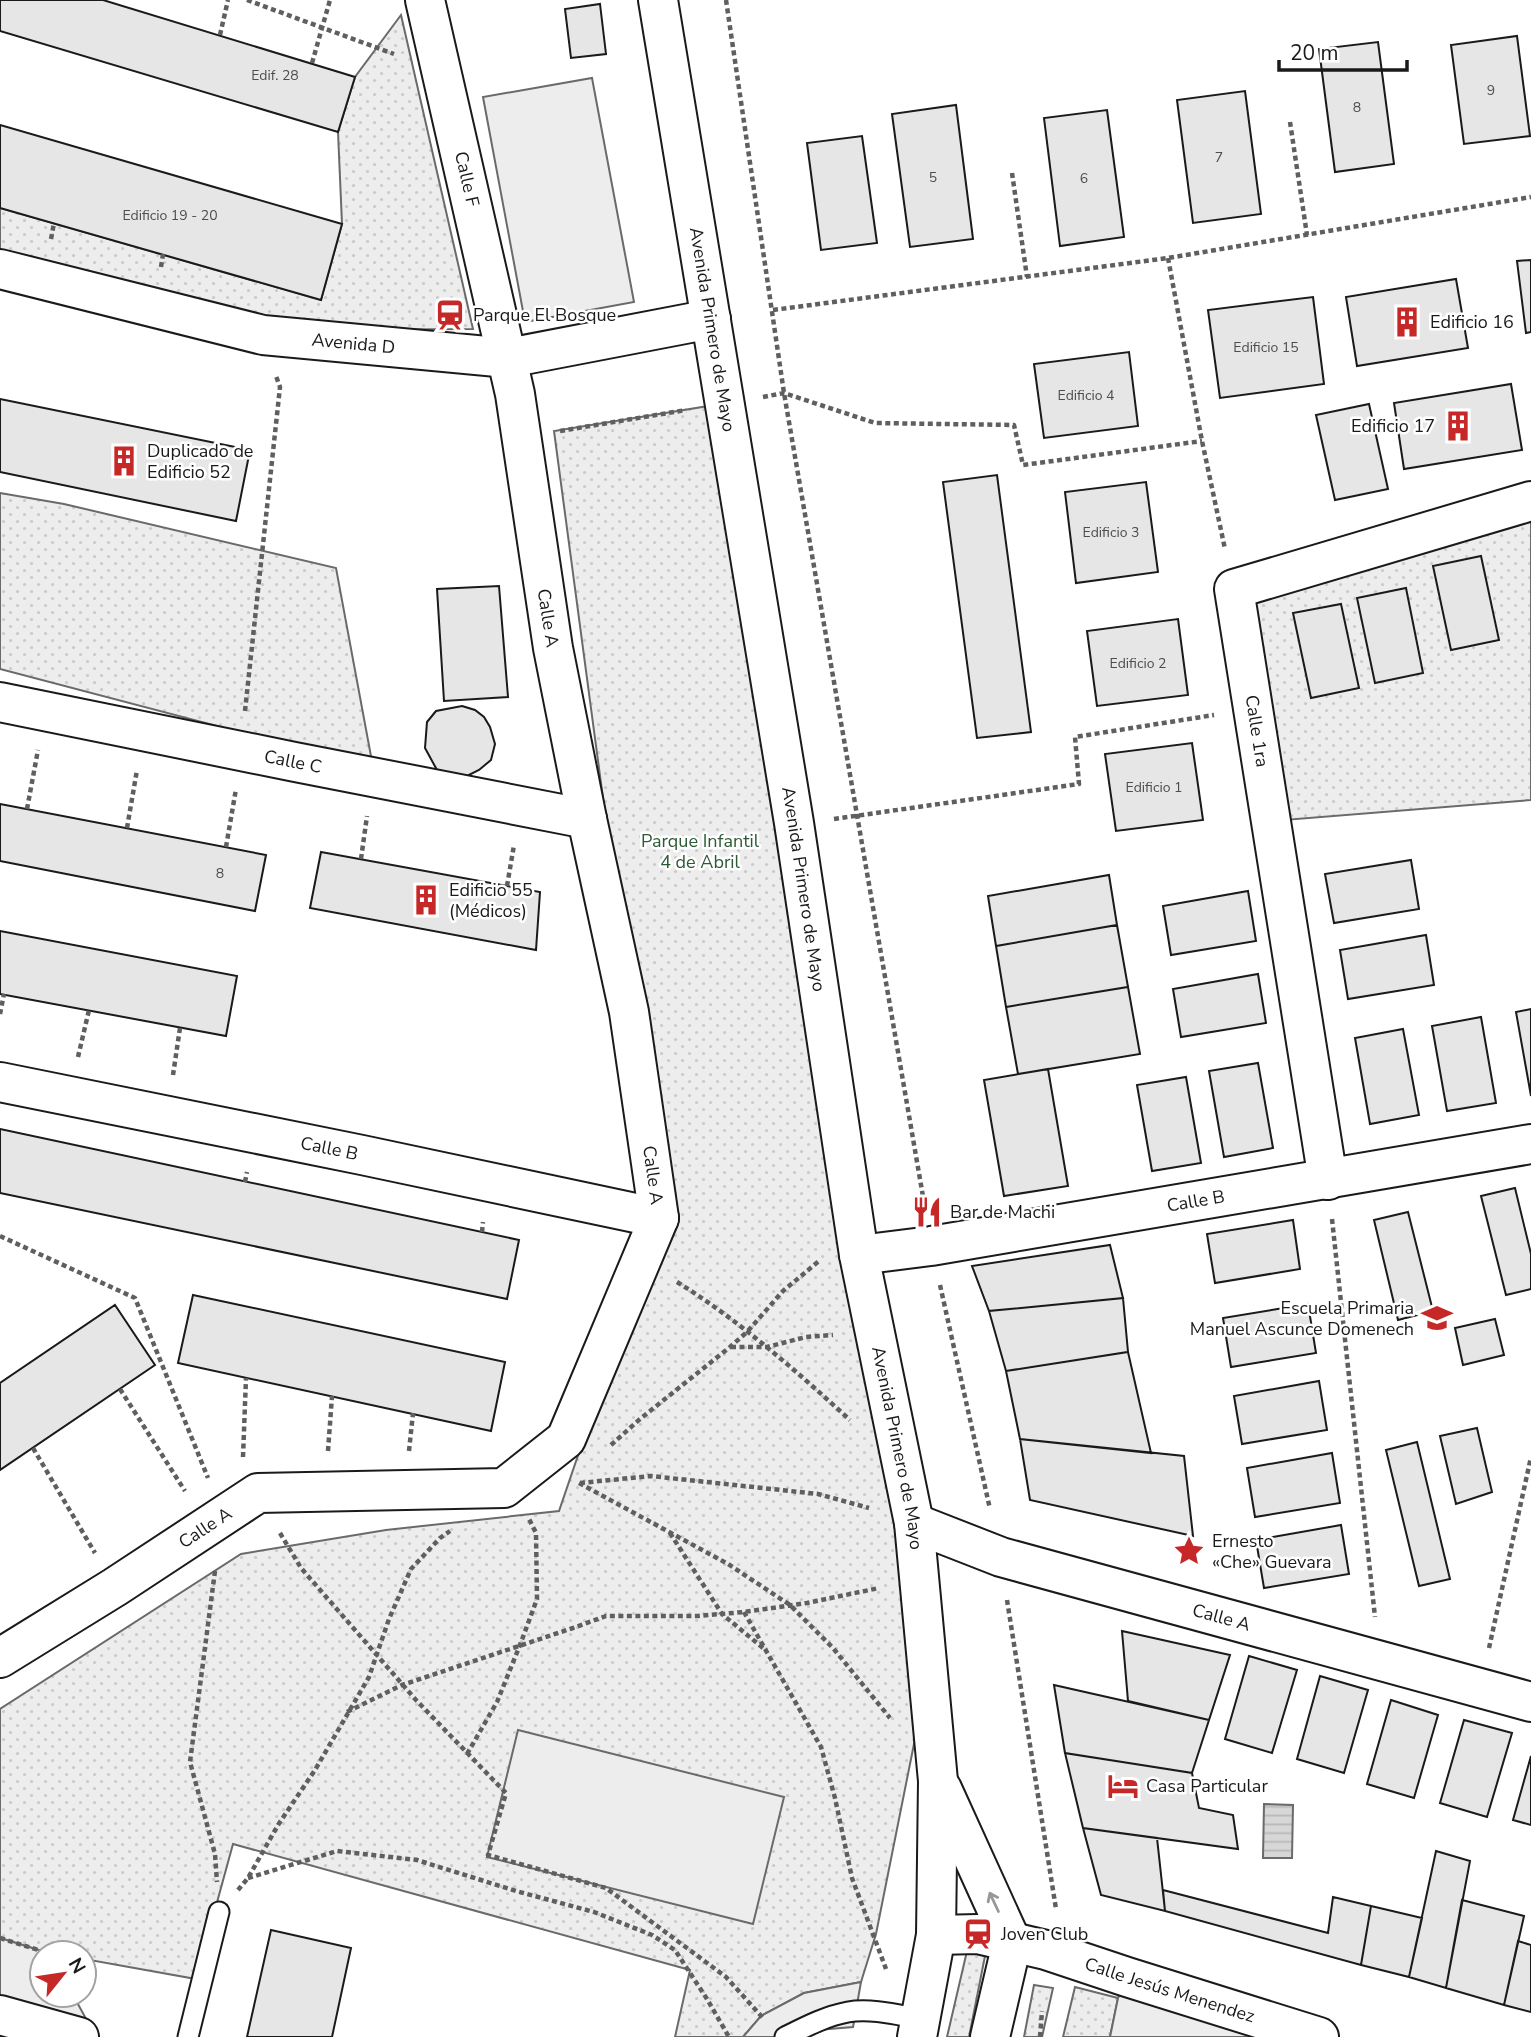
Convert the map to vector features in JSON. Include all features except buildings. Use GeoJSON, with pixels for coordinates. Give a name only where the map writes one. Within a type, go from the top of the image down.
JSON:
{"type":"FeatureCollection","features":[{"type":"Feature","properties":{"kind":"street","name":"Calle F"},"geometry":{"type":"LineString","coordinates":[[425,0],[508,358]]}},
{"type":"Feature","properties":{"kind":"street","name":"Avenida Primero de Mayo"},"geometry":{"type":"LineString","coordinates":[[658,0],[794,823],[841,1256],[914,1523],[938,1781],[936,1935],[919,2028]]}},
{"type":"Feature","properties":{"kind":"street","name":"Avenida D"},"geometry":{"type":"LineString","coordinates":[[0,270],[263,335],[508,358],[711,320]]}},
{"type":"Feature","properties":{"kind":"street","name":"Calle A"},"geometry":{"type":"LineString","coordinates":[[0,1658],[115,1587],[232,1509],[325,1491],[504,1488],[566,1439],[659,1218],[629,1012],[552,648],[508,358]]}},
{"type":"Feature","properties":{"kind":"street"},"geometry":{"type":"LineString","coordinates":[[1234,589],[1531,501]]}},
{"type":"Feature","properties":{"kind":"street","name":"Calle 1ra"},"geometry":{"type":"LineString","coordinates":[[1234,589],[1328,1180]]}},
{"type":"Feature","properties":{"kind":"street","name":"Calle C"},"geometry":{"type":"LineString","coordinates":[[0,702],[587,819]]}},
{"type":"Feature","properties":{"kind":"street","name":"Calle B"},"geometry":{"type":"LineString","coordinates":[[0,1082],[659,1218]]}},
{"type":"Feature","properties":{"kind":"street","name":"Calle B"},"geometry":{"type":"LineString","coordinates":[[841,1256],[931,1246],[1531,1144]]}},
{"type":"Feature","properties":{"kind":"street","name":"Calle A"},"geometry":{"type":"LineString","coordinates":[[914,1523],[1001,1557],[1531,1702]]}},
{"type":"Feature","properties":{"kind":"street","name":"Avenida Primero de Mayo"},"geometry":{"type":"LineString","coordinates":[[938,1781],[1029,1946]]}},
{"type":"Feature","properties":{"kind":"street","name":"Calle Jesús Menendez"},"geometry":{"type":"LineString","coordinates":[[936,1935],[978,1934],[1029,1946],[1313,2036]]}},
{"type":"Feature","properties":{"kind":"street"},"geometry":{"type":"LineString","coordinates":[[990,2037],[1029,1946]]}},
{"type":"Feature","properties":{"kind":"street"},"geometry":{"type":"LineString","coordinates":[[0,2015],[79,2037]]}},
{"type":"Feature","properties":{"kind":"lane"},"geometry":{"type":"LineString","coordinates":[[188,2037],[219,1912]]}},
{"type":"Feature","properties":{"kind":"lane"},"geometry":{"type":"LineString","coordinates":[[785,2037],[814,2022],[849,2012],[877,2012],[919,2028]]}},
{"type":"Feature","properties":{"kind":"path"},"geometry":{"type":"LineString","coordinates":[[220,35],[228,0]]}},
{"type":"Feature","properties":{"kind":"path"},"geometry":{"type":"LineString","coordinates":[[247,0],[403,57]]}},
{"type":"Feature","properties":{"kind":"path"},"geometry":{"type":"LineString","coordinates":[[312,63],[330,0]]}},
{"type":"Feature","properties":{"kind":"path"},"geometry":{"type":"LineString","coordinates":[[726,0],[784,393],[931,1246],[1001,1557],[1056,1908],[1029,1946],[1040,2037]]}},
{"type":"Feature","properties":{"kind":"path"},"geometry":{"type":"LineString","coordinates":[[1290,122],[1307,235]]}},
{"type":"Feature","properties":{"kind":"path"},"geometry":{"type":"LineString","coordinates":[[1012,173],[1027,277]]}},
{"type":"Feature","properties":{"kind":"path"},"geometry":{"type":"LineString","coordinates":[[773,310],[1168,258],[1531,197]]}},
{"type":"Feature","properties":{"kind":"path"},"geometry":{"type":"LineString","coordinates":[[1168,258],[1202,441],[1234,589]]}},
{"type":"Feature","properties":{"kind":"path"},"geometry":{"type":"LineString","coordinates":[[245,715],[280,387],[263,335]]}},
{"type":"Feature","properties":{"kind":"path"},"geometry":{"type":"LineString","coordinates":[[554,431],[784,393],[876,423],[1014,425],[1023,465],[1202,441]]}},
{"type":"Feature","properties":{"kind":"path"},"geometry":{"type":"LineString","coordinates":[[794,823],[857,817],[1079,784],[1075,737],[1253,708]]}},
{"type":"Feature","properties":{"kind":"path"},"geometry":{"type":"LineString","coordinates":[[27,809],[46,711]]}},
{"type":"Feature","properties":{"kind":"path"},"geometry":{"type":"LineString","coordinates":[[127,828],[138,762]]}},
{"type":"Feature","properties":{"kind":"path"},"geometry":{"type":"LineString","coordinates":[[226,847],[237,781]]}},
{"type":"Feature","properties":{"kind":"path"},"geometry":{"type":"LineString","coordinates":[[0,1014],[4,995]]}},
{"type":"Feature","properties":{"kind":"path"},"geometry":{"type":"LineString","coordinates":[[1328,1180],[1380,1661]]}},
{"type":"Feature","properties":{"kind":"path"},"geometry":{"type":"LineString","coordinates":[[0,1236],[135,1298],[232,1509]]}},
{"type":"Feature","properties":{"kind":"path"},"geometry":{"type":"LineString","coordinates":[[604,1450],[730,1348],[783,1291],[841,1256]]}},
{"type":"Feature","properties":{"kind":"path"},"geometry":{"type":"LineString","coordinates":[[667,1275],[708,1301],[790,1365],[850,1420]]}},
{"type":"Feature","properties":{"kind":"path"},"geometry":{"type":"LineString","coordinates":[[730,1348],[767,1347],[806,1337],[842,1334]]}},
{"type":"Feature","properties":{"kind":"path"},"geometry":{"type":"LineString","coordinates":[[215,1854],[190,1762],[232,1509],[246,1378]]}},
{"type":"Feature","properties":{"kind":"path"},"geometry":{"type":"LineString","coordinates":[[120,1389],[232,1509],[301,1568],[402,1685],[506,1793],[488,1854],[606,1888],[726,1977],[768,2023]]}},
{"type":"Feature","properties":{"kind":"path"},"geometry":{"type":"LineString","coordinates":[[325,1491],[332,1396]]}},
{"type":"Feature","properties":{"kind":"path"},"geometry":{"type":"LineString","coordinates":[[33,1448],[115,1587]]}},
{"type":"Feature","properties":{"kind":"path"},"geometry":{"type":"LineString","coordinates":[[1480,1688],[1531,1457]]}},
{"type":"Feature","properties":{"kind":"path"},"geometry":{"type":"LineString","coordinates":[[569,1490],[579,1483],[583,1475]]}},
{"type":"Feature","properties":{"kind":"path"},"geometry":{"type":"LineString","coordinates":[[579,1483],[651,1476],[817,1494],[870,1508]]}},
{"type":"Feature","properties":{"kind":"path"},"geometry":{"type":"LineString","coordinates":[[579,1483],[728,1564],[790,1605],[834,1648],[893,1722]]}},
{"type":"Feature","properties":{"kind":"path"},"geometry":{"type":"LineString","coordinates":[[467,1754],[497,1702],[537,1598],[536,1534],[528,1515]]}},
{"type":"Feature","properties":{"kind":"path"},"geometry":{"type":"LineString","coordinates":[[219,1912],[248,1878],[369,1677],[388,1619],[411,1569],[440,1538],[460,1524]]}},
{"type":"Feature","properties":{"kind":"path"},"geometry":{"type":"LineString","coordinates":[[670,1532],[722,1614],[767,1652]]}},
{"type":"Feature","properties":{"kind":"path"},"geometry":{"type":"LineString","coordinates":[[347,1712],[402,1685],[606,1616],[698,1616],[744,1612],[885,1587]]}},
{"type":"Feature","properties":{"kind":"path"},"geometry":{"type":"LineString","coordinates":[[744,1612],[821,1747],[852,1878],[887,1970]]}},
{"type":"Feature","properties":{"kind":"path"},"geometry":{"type":"LineString","coordinates":[[248,1878],[337,1851],[417,1860],[594,1912],[652,1935],[675,1950],[729,2037]]}},
{"type":"Feature","properties":{"kind":"path"},"geometry":{"type":"LineString","coordinates":[[0,1938],[28,1947]]}},
{"type":"Feature","properties":{"kind":"green space"},"geometry":{"type":"Polygon","coordinates":[[[401,15],[473,329],[315,330],[0,251],[0,208],[321,300],[342,224],[338,132],[355,77],[401,15]]]}},
{"type":"Feature","properties":{"kind":"green space","name":"Parque Infantil 4 de Abril"},"geometry":{"type":"Polygon","coordinates":[[[721,404],[903,1546],[920,1714],[876,1934],[861,1982],[804,1993],[761,2016],[743,2037],[675,2037],[690,1970],[233,1844],[196,1979],[98,1962],[98,1939],[28,1939],[28,1947],[0,1938],[0,1709],[241,1554],[386,1530],[559,1511],[659,1218],[554,431],[721,404]]]}},
{"type":"Feature","properties":{"kind":"green space"},"geometry":{"type":"Polygon","coordinates":[[[0,493],[64,504],[336,568],[373,767],[0,669],[0,493]]]}},
{"type":"Feature","properties":{"kind":"green space"},"geometry":{"type":"Polygon","coordinates":[[[1531,501],[1531,800],[1272,821],[1234,589],[1531,501]]]}},
{"type":"Feature","properties":{"kind":"green space"},"geometry":{"type":"Polygon","coordinates":[[[967,1951],[985,1956],[969,2037],[947,2037],[967,1951]]]}},
{"type":"Feature","properties":{"kind":"green space"},"geometry":{"type":"Polygon","coordinates":[[[1034,1985],[1053,1988],[1042,2037],[1024,2037],[1034,1985]]]}},
{"type":"Feature","properties":{"kind":"green space"},"geometry":{"type":"Polygon","coordinates":[[[1075,1987],[1118,1998],[1110,2037],[1063,2037],[1075,1987]]]}},
{"type":"Feature","properties":{"kind":"shaded area"},"geometry":{"type":"Polygon","coordinates":[[[592,78],[634,302],[525,322],[483,97],[592,78]]]}},
{"type":"Feature","properties":{"kind":"shaded area"},"geometry":{"type":"Polygon","coordinates":[[[518,1730],[784,1797],[753,1924],[487,1857],[518,1730]]]}},
{"type":"Feature","properties":{"kind":"shaded area"},"geometry":{"type":"Polygon","coordinates":[[[1264,1804],[1293,1805],[1292,1858],[1263,1858],[1264,1804]]]}},
{"type":"Feature","properties":{"kind":"shaded area"},"geometry":{"type":"Polygon","coordinates":[[[0,1938],[28,1947],[28,2009],[81,2009],[96,2037],[0,2015],[0,1938]]]}},
{"type":"Feature","properties":{"kind":"shaded area"},"geometry":{"type":"Polygon","coordinates":[[[1127,1977],[1319,2037],[1110,2037],[1118,1998],[1127,1977]]]}},
{"type":"Feature","properties":{"kind":"shaded area"},"geometry":{"type":"Polygon","coordinates":[[[861,1982],[853,2027],[817,2030],[806,2037],[743,2037],[761,2016],[804,1993],[861,1982]]]}},
{"type":"Feature","properties":{"kind":"place","name":"Parque El Bosque"},"geometry":{"type":"Point","coordinates":[450,315]}},
{"type":"Feature","properties":{"kind":"place","name":"Edificio 16"},"geometry":{"type":"Point","coordinates":[1407,322]}},
{"type":"Feature","properties":{"kind":"place","name":"Edificio 17"},"geometry":{"type":"Point","coordinates":[1458,426]}},
{"type":"Feature","properties":{"kind":"place","name":"Duplicado de Edificio 52"},"geometry":{"type":"Point","coordinates":[124,461]}},
{"type":"Feature","properties":{"kind":"place","name":"Edificio 55 (Médicos)"},"geometry":{"type":"Point","coordinates":[426,900]}},
{"type":"Feature","properties":{"kind":"place","name":"Bar de Machi"},"geometry":{"type":"Point","coordinates":[927,1212]}},
{"type":"Feature","properties":{"kind":"place","name":"Escuela Primaria Manuel Ascunce Domenech"},"geometry":{"type":"Point","coordinates":[1437,1318]}},
{"type":"Feature","properties":{"kind":"place","name":"Ernesto «Che» Guevara"},"geometry":{"type":"Point","coordinates":[1189,1551]}},
{"type":"Feature","properties":{"kind":"place","name":"Casa Particular"},"geometry":{"type":"Point","coordinates":[1123,1786]}},
{"type":"Feature","properties":{"kind":"place","name":"Joven Club"},"geometry":{"type":"Point","coordinates":[978,1934]}}]}
